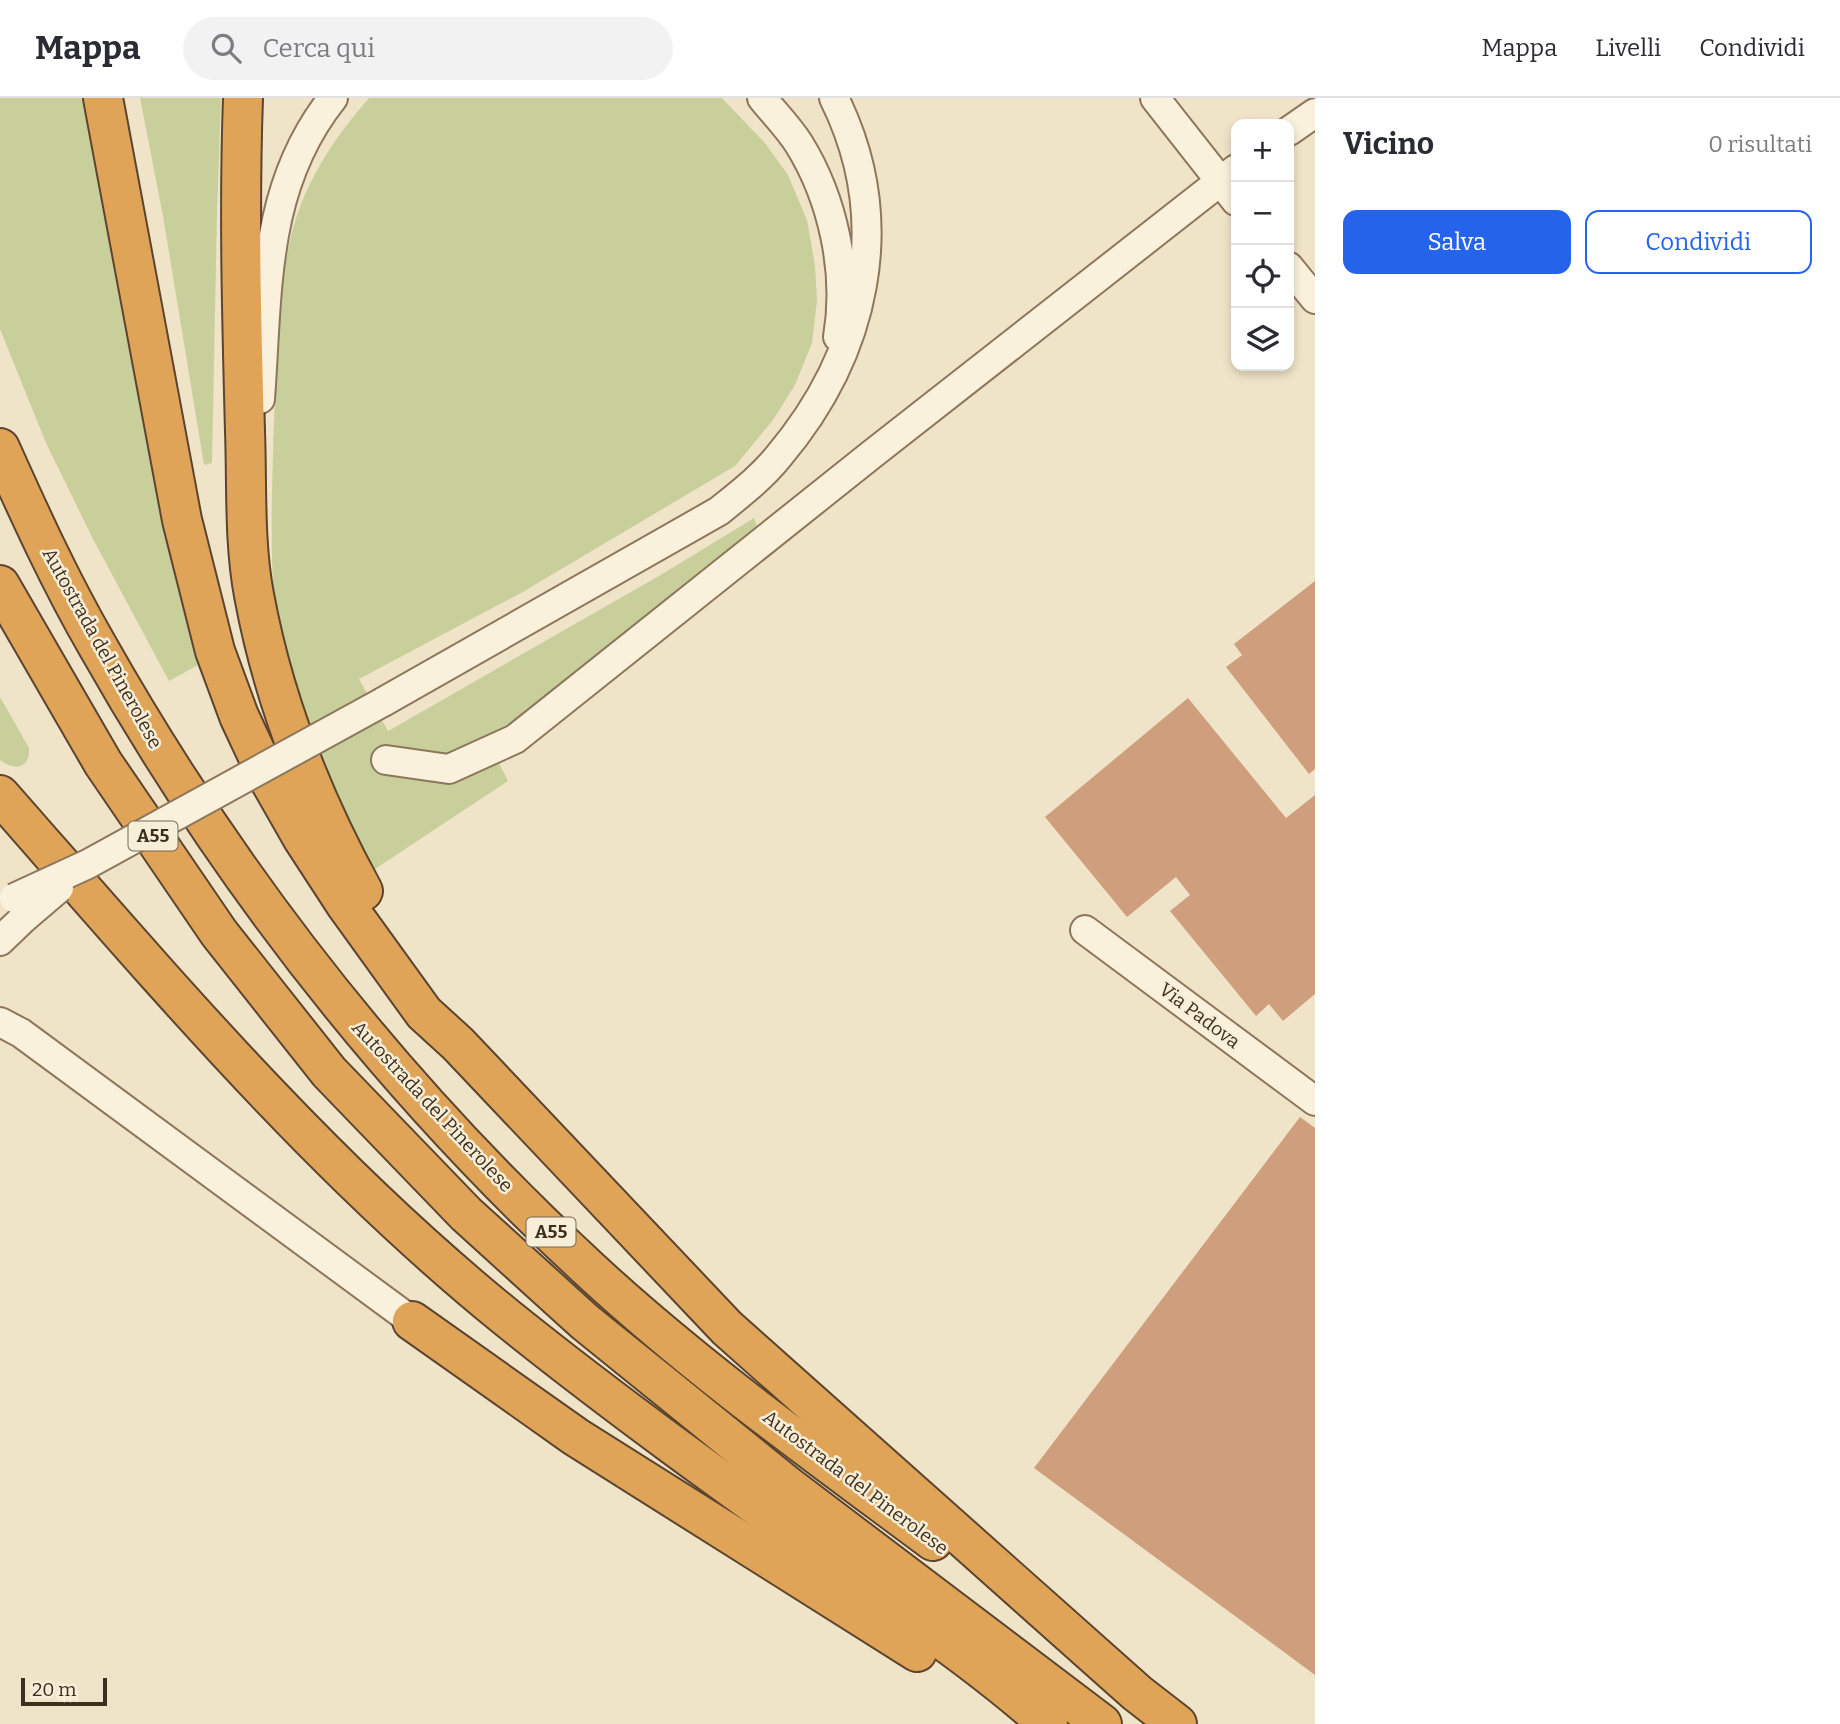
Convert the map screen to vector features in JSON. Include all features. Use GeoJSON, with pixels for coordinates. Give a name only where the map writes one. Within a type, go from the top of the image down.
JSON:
{"type":"FeatureCollection","features":[{"type":"Feature","properties":{"kind":"highway"},"geometry":{"type":"LineString","coordinates":[[103,98],[182,520],[215,651],[234,703],[267,776],[303,839],[424,1013],[458,1045],[727,1328],[1137,1693]]}},
{"type":"Feature","properties":{"kind":"highway"},"geometry":{"type":"LineString","coordinates":[[243,98],[240,251],[253,593],[265,645],[314,793],[350,867],[406,970],[458,1045]]}},
{"type":"Feature","properties":{"kind":"highway","name":"Autostrada del Pinerolese"},"geometry":{"type":"LineString","coordinates":[[0,448],[47,551],[96,644],[157,747],[225,852],[278,926],[368,1037],[440,1119],[589,1269],[664,1334],[889,1508],[1137,1693]]}},
{"type":"Feature","properties":{"kind":"highway","name":"A55"},"geometry":{"type":"LineString","coordinates":[[0,585],[103,763],[219,933],[329,1072],[466,1214],[585,1322],[789,1487],[1102,1724]]}},
{"type":"Feature","properties":{"kind":"highway"},"geometry":{"type":"LineString","coordinates":[[0,795],[238,1064],[434,1256],[568,1366],[1005,1685],[1048,1724]]}},
{"type":"Feature","properties":{"kind":"highway"},"geometry":{"type":"LineString","coordinates":[[412,1321],[576,1437],[1002,1706],[1041,1724]]}},
{"type":"Feature","properties":{"kind":"highway","name":"A55"},"geometry":{"type":"LineString","coordinates":[[1137,1693],[1177,1724]]}},
{"type":"Feature","properties":{"kind":"street"},"geometry":{"type":"LineString","coordinates":[[249,538],[273,234],[284,188],[298,151],[316,119],[333,98]]}},
{"type":"Feature","properties":{"kind":"street"},"geometry":{"type":"LineString","coordinates":[[762,98],[799,142],[828,205],[840,282],[841,322],[825,389]]}},
{"type":"Feature","properties":{"kind":"street"},"geometry":{"type":"LineString","coordinates":[[0,941],[13,907],[383,702],[719,511],[777,459],[804,425],[825,389],[849,339],[859,310],[866,245],[860,177],[851,141],[834,98]]}},
{"type":"Feature","properties":{"kind":"street"},"geometry":{"type":"LineString","coordinates":[[386,760],[449,769],[515,739],[1231,183],[1155,98]]}},
{"type":"Feature","properties":{"kind":"street"},"geometry":{"type":"LineString","coordinates":[[1294,128],[1315,113]]}},
{"type":"Feature","properties":{"kind":"street"},"geometry":{"type":"LineString","coordinates":[[1294,273],[1315,299]]}},
{"type":"Feature","properties":{"kind":"street","name":"Via Padova"},"geometry":{"type":"LineString","coordinates":[[1085,930],[1315,1101]]}},
{"type":"Feature","properties":{"kind":"street"},"geometry":{"type":"LineString","coordinates":[[0,1022],[21,1033],[412,1321]]}},
{"type":"Feature","properties":{"kind":"green space"},"geometry":{"type":"Polygon","coordinates":[[[0,98],[82,98],[166,531],[198,665],[169,681],[93,539],[46,443],[0,329],[0,98]]]}},
{"type":"Feature","properties":{"kind":"green space"},"geometry":{"type":"Polygon","coordinates":[[[140,98],[221,98],[212,463],[204,465],[163,216],[140,98]]]}},
{"type":"Feature","properties":{"kind":"green space"},"geometry":{"type":"Polygon","coordinates":[[[369,98],[722,98],[765,143],[788,175],[807,220],[815,265],[817,301],[812,343],[795,385],[773,420],[735,466],[521,593],[359,679],[388,731],[664,573],[754,518],[758,529],[490,745],[508,781],[372,871],[316,755],[289,682],[275,612],[272,541],[278,341],[283,281],[290,242],[301,204],[315,174],[339,136],[369,98]]]}},
{"type":"Feature","properties":{"kind":"green space"},"geometry":{"type":"Polygon","coordinates":[[[0,697],[29,748],[27,760],[20,766],[11,766],[0,760],[0,697]]]}},
{"type":"Feature","properties":{"kind":"building"},"geometry":{"type":"Polygon","coordinates":[[[1315,581],[1315,769],[1309,774],[1226,667],[1242,655],[1234,644],[1315,581]]]}},
{"type":"Feature","properties":{"kind":"building"},"geometry":{"type":"Polygon","coordinates":[[[1188,698],[1286,818],[1315,795],[1315,994],[1283,1021],[1269,1004],[1256,1016],[1170,911],[1190,895],[1176,877],[1127,917],[1045,817],[1188,698]]]}},
{"type":"Feature","properties":{"kind":"building"},"geometry":{"type":"Polygon","coordinates":[[[1300,1117],[1315,1128],[1315,1675],[1034,1468],[1300,1117]]]}}]}
